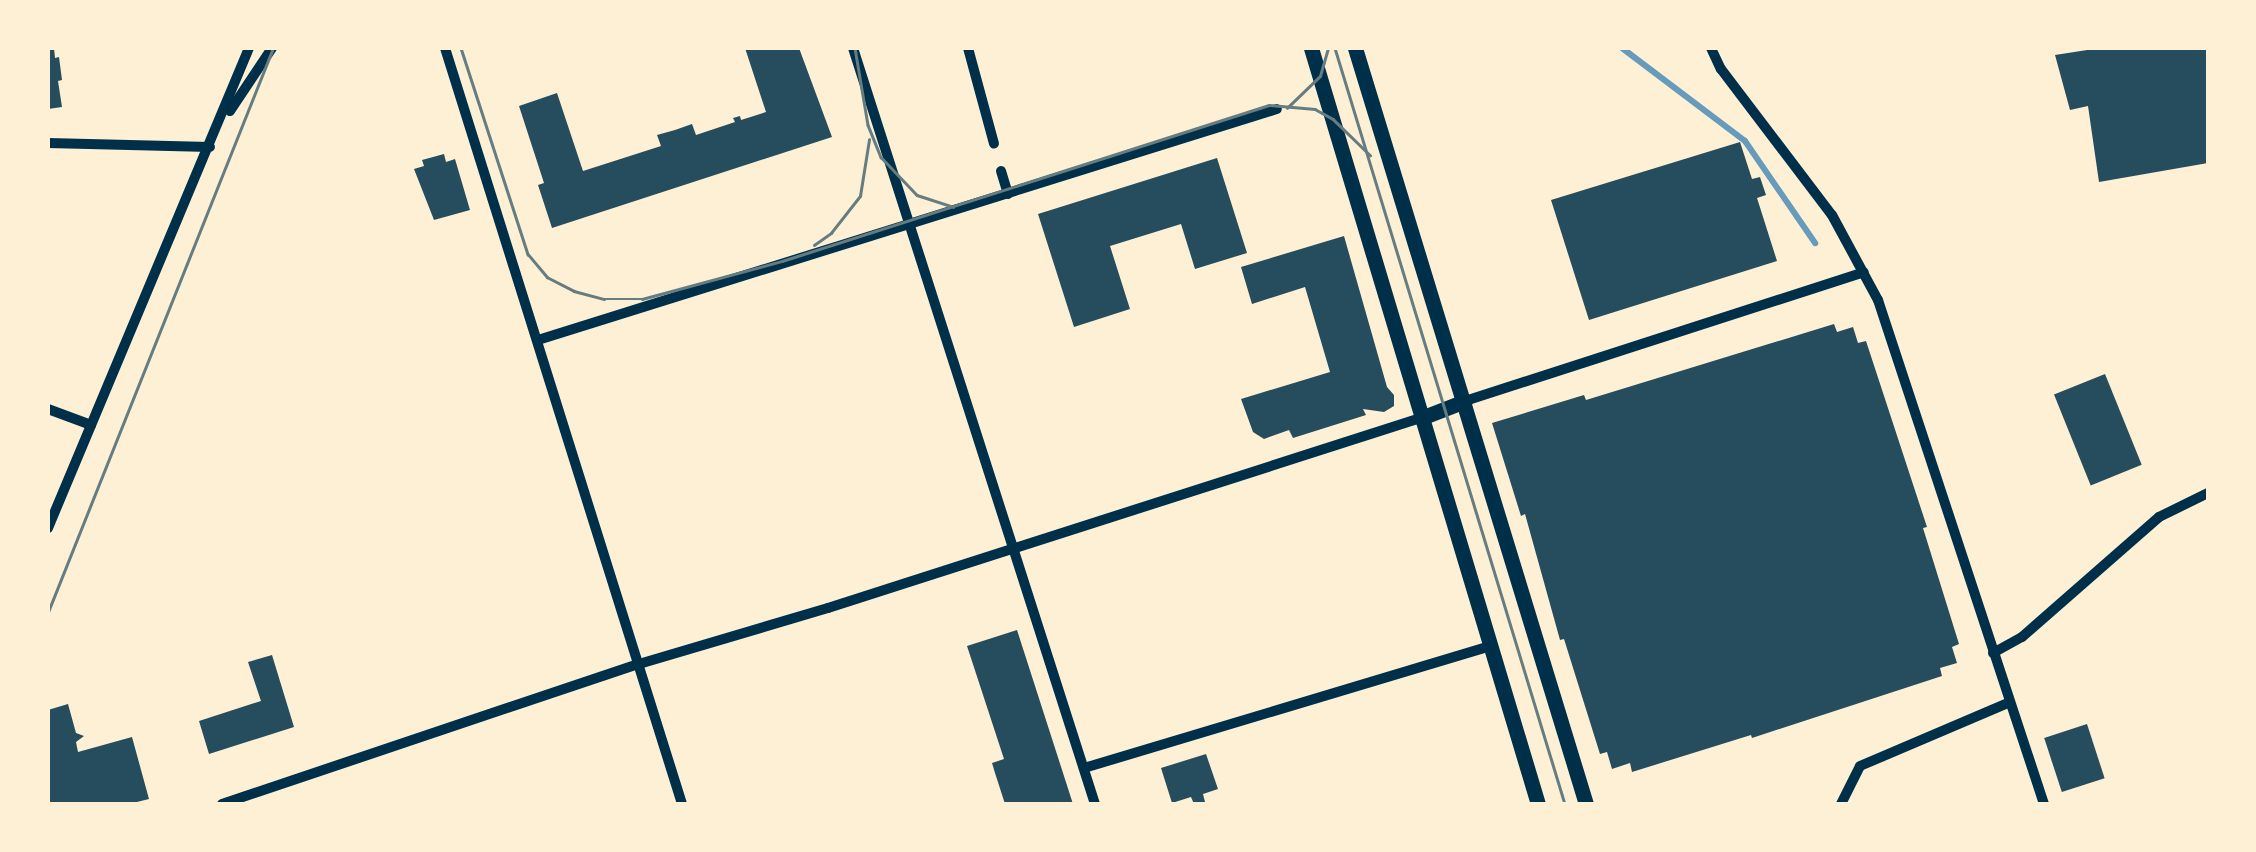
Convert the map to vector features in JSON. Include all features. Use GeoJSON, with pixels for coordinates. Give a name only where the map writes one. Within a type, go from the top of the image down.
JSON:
{"type":"FeatureCollection","features":[{"type":"Feature","properties":{"kind":"main road"},"geometry":{"type":"LineString","coordinates":[[1310,48],[1538,804]]}},
{"type":"Feature","properties":{"kind":"main road"},"geometry":{"type":"LineString","coordinates":[[1355,48],[1586,804]]}},
{"type":"Feature","properties":{"kind":"main road"},"geometry":{"type":"LineString","coordinates":[[1421,418],[1465,401]]}},
{"type":"Feature","properties":{"kind":"street"},"geometry":{"type":"LineString","coordinates":[[48,528],[250,48]]}},
{"type":"Feature","properties":{"kind":"street"},"geometry":{"type":"LineString","coordinates":[[216,133],[272,48]]}},
{"type":"Feature","properties":{"kind":"street"},"geometry":{"type":"LineString","coordinates":[[445,48],[682,804]]}},
{"type":"Feature","properties":{"kind":"street"},"geometry":{"type":"LineString","coordinates":[[853,48],[1095,804]]}},
{"type":"Feature","properties":{"kind":"street"},"geometry":{"type":"LineString","coordinates":[[968,48],[994,144]]}},
{"type":"Feature","properties":{"kind":"street"},"geometry":{"type":"LineString","coordinates":[[1712,48],[1721,69],[1832,215],[1878,300],[2044,804]]}},
{"type":"Feature","properties":{"kind":"street"},"geometry":{"type":"LineString","coordinates":[[538,340],[1278,109]]}},
{"type":"Feature","properties":{"kind":"street"},"geometry":{"type":"LineString","coordinates":[[48,142],[210,147]]}},
{"type":"Feature","properties":{"kind":"street"},"geometry":{"type":"LineString","coordinates":[[1002,171],[1008,194]]}},
{"type":"Feature","properties":{"kind":"street"},"geometry":{"type":"LineString","coordinates":[[1465,401],[1864,272]]}},
{"type":"Feature","properties":{"kind":"street"},"geometry":{"type":"LineString","coordinates":[[48,409],[91,425]]}},
{"type":"Feature","properties":{"kind":"street"},"geometry":{"type":"LineString","coordinates":[[222,804],[638,664],[1421,418]]}},
{"type":"Feature","properties":{"kind":"street"},"geometry":{"type":"LineString","coordinates":[[1993,653],[2022,637],[2159,517],[2208,493]]}},
{"type":"Feature","properties":{"kind":"street"},"geometry":{"type":"LineString","coordinates":[[1084,768],[1490,646]]}},
{"type":"Feature","properties":{"kind":"street"},"geometry":{"type":"LineString","coordinates":[[1842,804],[1860,766],[2010,702]]}},
{"type":"Feature","properties":{"kind":"building"},"geometry":{"type":"Polygon","coordinates":[[[48,48],[54,48],[55,58],[59,57],[62,107],[48,109],[48,48]]]}},
{"type":"Feature","properties":{"kind":"building"},"geometry":{"type":"Polygon","coordinates":[[[745,48],[799,48],[832,137],[552,228],[538,185],[544,183],[519,106],[557,93],[583,171],[661,146],[657,135],[692,124],[696,135],[735,122],[733,118],[740,116],[741,120],[766,112],[745,48]]]}},
{"type":"Feature","properties":{"kind":"building"},"geometry":{"type":"Polygon","coordinates":[[[2100,48],[2208,48],[2208,163],[2099,182],[2088,106],[2070,110],[2055,55],[2100,48]]]}},
{"type":"Feature","properties":{"kind":"building"},"geometry":{"type":"Polygon","coordinates":[[[1740,142],[1752,179],[1760,177],[1766,195],[1757,198],[1777,261],[1589,320],[1551,200],[1740,142]]]}},
{"type":"Feature","properties":{"kind":"building"},"geometry":{"type":"Polygon","coordinates":[[[444,154],[446,162],[455,159],[470,210],[434,220],[414,169],[424,166],[422,160],[444,154]]]}},
{"type":"Feature","properties":{"kind":"building"},"geometry":{"type":"Polygon","coordinates":[[[1217,158],[1247,253],[1195,269],[1181,224],[1110,246],[1130,309],[1074,327],[1038,214],[1217,158]]]}},
{"type":"Feature","properties":{"kind":"building"},"geometry":{"type":"Polygon","coordinates":[[[1344,236],[1387,387],[1394,395],[1394,406],[1384,412],[1363,409],[1366,415],[1293,438],[1289,430],[1264,439],[1253,432],[1241,399],[1330,372],[1305,287],[1252,304],[1241,267],[1344,236]]]}},
{"type":"Feature","properties":{"kind":"building"},"geometry":{"type":"Polygon","coordinates":[[[1834,324],[1837,332],[1853,327],[1858,343],[1866,341],[1927,527],[1923,528],[1959,644],[1952,647],[1957,663],[1940,668],[1942,676],[1752,738],[1751,735],[1632,772],[1630,763],[1612,769],[1607,752],[1600,754],[1564,639],[1560,640],[1525,514],[1521,516],[1492,423],[1584,395],[1586,400],[1834,324]]]}},
{"type":"Feature","properties":{"kind":"building"},"geometry":{"type":"Polygon","coordinates":[[[2105,374],[2142,465],[2091,485],[2054,395],[2105,374]]]}},
{"type":"Feature","properties":{"kind":"building"},"geometry":{"type":"Polygon","coordinates":[[[1017,630],[1073,804],[1005,804],[995,773],[992,763],[1004,759],[967,646],[1017,630]]]}},
{"type":"Feature","properties":{"kind":"building"},"geometry":{"type":"Polygon","coordinates":[[[272,655],[294,727],[209,754],[199,721],[261,701],[248,662],[272,655]]]}},
{"type":"Feature","properties":{"kind":"building"},"geometry":{"type":"Polygon","coordinates":[[[68,704],[76,733],[84,736],[76,742],[78,752],[132,737],[149,799],[129,804],[48,804],[48,710],[68,704]]]}},
{"type":"Feature","properties":{"kind":"building"},"geometry":{"type":"Polygon","coordinates":[[[2087,724],[2105,778],[2062,792],[2044,738],[2087,724]]]}},
{"type":"Feature","properties":{"kind":"building"},"geometry":{"type":"Polygon","coordinates":[[[1206,754],[1218,789],[1203,794],[1205,802],[1194,804],[1191,797],[1172,803],[1161,768],[1206,754]]]}},
{"type":"Feature","properties":{"kind":"waterway"},"geometry":{"type":"LineString","coordinates":[[1622,48],[1745,141],[1815,243]]}},
{"type":"Feature","properties":{"kind":"tram line"},"geometry":{"type":"LineString","coordinates":[[48,612],[273,48]]}},
{"type":"Feature","properties":{"kind":"tram line"},"geometry":{"type":"LineString","coordinates":[[461,48],[528,254],[547,277],[574,291],[604,299],[642,299],[782,261],[1269,105],[1315,109],[1333,119],[1370,155]]}},
{"type":"Feature","properties":{"kind":"tram line"},"geometry":{"type":"LineString","coordinates":[[855,48],[868,125],[881,157],[917,195],[953,207]]}},
{"type":"Feature","properties":{"kind":"tram line"},"geometry":{"type":"LineString","coordinates":[[1287,108],[1320,76],[1328,48]]}},
{"type":"Feature","properties":{"kind":"tram line"},"geometry":{"type":"LineString","coordinates":[[1335,48],[1565,804]]}},
{"type":"Feature","properties":{"kind":"tram line"},"geometry":{"type":"LineString","coordinates":[[814,245],[831,233],[860,196],[869,140]]}}]}
